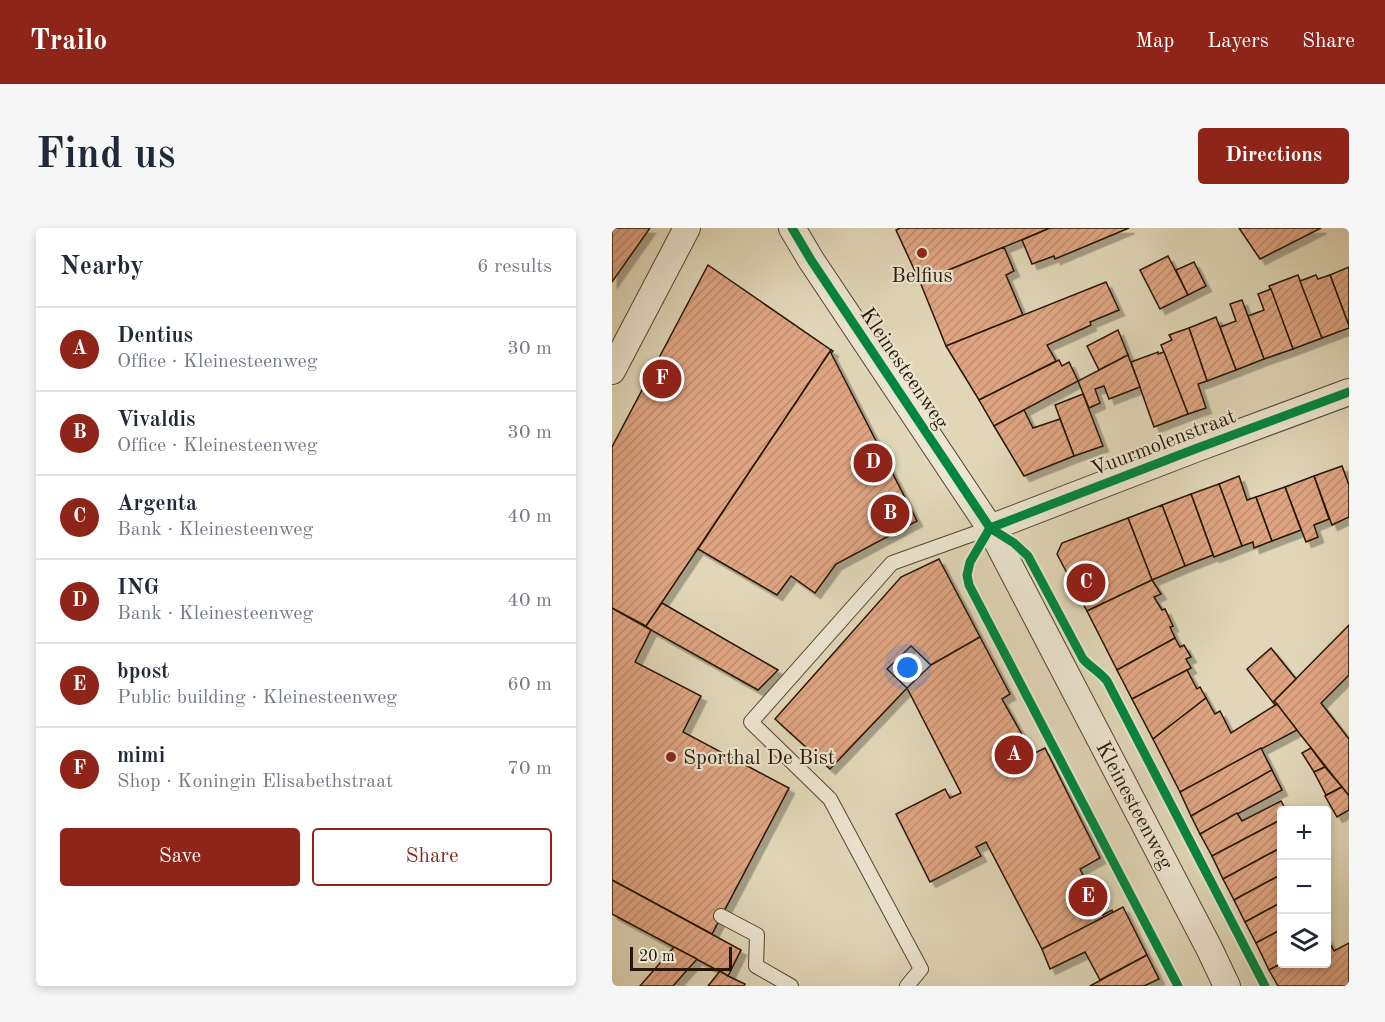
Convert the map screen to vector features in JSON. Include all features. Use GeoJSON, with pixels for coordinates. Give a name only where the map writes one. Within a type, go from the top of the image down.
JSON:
{"type":"FeatureCollection","features":[{"type":"Feature","properties":{"kind":"street"},"geometry":{"type":"LineString","coordinates":[[612,371],[687,228]]}},
{"type":"Feature","properties":{"kind":"street","name":"Kleinesteenweg"},"geometry":{"type":"LineString","coordinates":[[792,228],[990,528],[1227,986]]}},
{"type":"Feature","properties":{"kind":"street","name":"Vuurmolenstraat"},"geometry":{"type":"LineString","coordinates":[[990,528],[1349,392]]}},
{"type":"Feature","properties":{"kind":"lane"},"geometry":{"type":"LineString","coordinates":[[907,986],[921,969],[830,799],[751,722],[892,563],[990,528]]}},
{"type":"Feature","properties":{"kind":"lane"},"geometry":{"type":"LineString","coordinates":[[721,916],[757,935],[756,966],[791,986]]}},
{"type":"Feature","properties":{"kind":"building"},"geometry":{"type":"Polygon","coordinates":[[[612,228],[650,228],[612,282],[612,228]]]}},
{"type":"Feature","properties":{"kind":"building"},"geometry":{"type":"Polygon","coordinates":[[[900,228],[1050,228],[920,282],[896,230],[900,228]]]}},
{"type":"Feature","properties":{"kind":"building"},"geometry":{"type":"Polygon","coordinates":[[[1050,228],[1129,228],[1055,259],[1054,256],[1032,264],[1022,240],[1050,228]]]}},
{"type":"Feature","properties":{"kind":"building"},"geometry":{"type":"Polygon","coordinates":[[[1239,228],[1321,228],[1260,259],[1239,228]]]}},
{"type":"Feature","properties":{"kind":"building"},"geometry":{"type":"Polygon","coordinates":[[[1004,247],[1014,271],[1006,275],[1023,315],[946,346],[920,282],[1004,247]]]}},
{"type":"Feature","properties":{"kind":"building"},"geometry":{"type":"Polygon","coordinates":[[[1168,256],[1188,295],[1160,309],[1140,270],[1168,256]]]}},
{"type":"Feature","properties":{"kind":"building"},"geometry":{"type":"Polygon","coordinates":[[[1194,262],[1206,286],[1188,295],[1176,270],[1194,262]]]}},
{"type":"Feature","properties":{"kind":"building"},"geometry":{"type":"Polygon","coordinates":[[[708,265],[831,350],[646,626],[612,608],[612,447],[708,265]]]}},
{"type":"Feature","properties":{"kind":"building"},"geometry":{"type":"Polygon","coordinates":[[[1349,267],[1349,326],[1330,275],[1349,267]]]}},
{"type":"Feature","properties":{"kind":"building"},"geometry":{"type":"Polygon","coordinates":[[[1298,275],[1322,338],[1293,349],[1269,286],[1298,275]]]}},
{"type":"Feature","properties":{"kind":"building"},"geometry":{"type":"Polygon","coordinates":[[[1316,275],[1318,279],[1330,275],[1349,326],[1349,328],[1322,338],[1300,281],[1316,275]]]}},
{"type":"Feature","properties":{"kind":"building"},"geometry":{"type":"Polygon","coordinates":[[[1106,282],[1119,310],[1090,322],[1091,325],[1047,345],[1056,361],[979,400],[946,346],[1106,282]]]}},
{"type":"Feature","properties":{"kind":"building"},"geometry":{"type":"Polygon","coordinates":[[[1271,289],[1293,349],[1264,359],[1248,316],[1264,310],[1258,294],[1271,289]]]}},
{"type":"Feature","properties":{"kind":"building"},"geometry":{"type":"Polygon","coordinates":[[[1242,300],[1264,359],[1236,370],[1220,327],[1236,321],[1230,304],[1242,300]]]}},
{"type":"Feature","properties":{"kind":"building"},"geometry":{"type":"Polygon","coordinates":[[[1216,317],[1236,370],[1207,381],[1189,328],[1216,317]]]}},
{"type":"Feature","properties":{"kind":"building"},"geometry":{"type":"Polygon","coordinates":[[[1189,328],[1207,381],[1198,384],[1206,408],[1188,414],[1161,345],[1172,340],[1169,335],[1189,328]]]}},
{"type":"Feature","properties":{"kind":"building"},"geometry":{"type":"Polygon","coordinates":[[[1118,330],[1128,355],[1099,370],[1087,346],[1118,330]]]}},
{"type":"Feature","properties":{"kind":"building"},"geometry":{"type":"Polygon","coordinates":[[[831,350],[917,521],[836,564],[815,593],[791,576],[777,595],[698,549],[831,350]]]}},
{"type":"Feature","properties":{"kind":"building"},"geometry":{"type":"Polygon","coordinates":[[[1158,352],[1158,354],[1164,352],[1188,414],[1154,427],[1131,362],[1158,352]]]}},
{"type":"Feature","properties":{"kind":"building"},"geometry":{"type":"Polygon","coordinates":[[[1128,355],[1140,387],[1109,399],[1104,386],[1095,389],[1100,403],[1089,408],[1078,381],[1128,355]]]}},
{"type":"Feature","properties":{"kind":"building"},"geometry":{"type":"Polygon","coordinates":[[[1059,360],[1062,366],[1069,362],[1078,381],[994,426],[979,400],[1059,360]]]}},
{"type":"Feature","properties":{"kind":"building"},"geometry":{"type":"Polygon","coordinates":[[[1083,394],[1103,446],[1074,456],[1055,405],[1083,394]]]}},
{"type":"Feature","properties":{"kind":"building"},"geometry":{"type":"Polygon","coordinates":[[[1024,410],[1033,428],[1060,419],[1074,456],[1024,476],[994,426],[1024,410]]]}},
{"type":"Feature","properties":{"kind":"building"},"geometry":{"type":"Polygon","coordinates":[[[1342,466],[1349,485],[1349,517],[1332,525],[1314,476],[1342,466]]]}},
{"type":"Feature","properties":{"kind":"building"},"geometry":{"type":"Polygon","coordinates":[[[1239,476],[1247,500],[1256,497],[1272,541],[1254,548],[1253,542],[1242,546],[1219,484],[1239,476]]]}},
{"type":"Feature","properties":{"kind":"building"},"geometry":{"type":"Polygon","coordinates":[[[1314,476],[1329,519],[1314,525],[1318,537],[1306,542],[1285,487],[1314,476]]]}},
{"type":"Feature","properties":{"kind":"building"},"geometry":{"type":"Polygon","coordinates":[[[1219,484],[1242,546],[1214,557],[1191,494],[1219,484]]]}},
{"type":"Feature","properties":{"kind":"building"},"geometry":{"type":"Polygon","coordinates":[[[1285,487],[1301,530],[1272,541],[1256,497],[1285,487]]]}},
{"type":"Feature","properties":{"kind":"building"},"geometry":{"type":"Polygon","coordinates":[[[1191,494],[1213,555],[1185,566],[1162,505],[1191,494]]]}},
{"type":"Feature","properties":{"kind":"building"},"geometry":{"type":"Polygon","coordinates":[[[1162,505],[1185,566],[1152,580],[1128,518],[1162,505]]]}},
{"type":"Feature","properties":{"kind":"building"},"geometry":{"type":"Polygon","coordinates":[[[1128,518],[1152,580],[1087,611],[1057,554],[1062,543],[1128,518]]]}},
{"type":"Feature","properties":{"kind":"building"},"geometry":{"type":"Polygon","coordinates":[[[939,559],[980,637],[931,665],[911,646],[887,669],[907,688],[830,769],[775,719],[901,577],[939,559]]]}},
{"type":"Feature","properties":{"kind":"building"},"geometry":{"type":"Polygon","coordinates":[[[1152,580],[1161,594],[1154,597],[1162,610],[1165,609],[1173,626],[1170,627],[1175,638],[1117,670],[1087,611],[1152,580]]]}},
{"type":"Feature","properties":{"kind":"building"},"geometry":{"type":"Polygon","coordinates":[[[662,603],[778,670],[758,690],[651,630],[646,626],[662,603]]]}},
{"type":"Feature","properties":{"kind":"building","name":"Sporthal De Bist"},"geometry":{"type":"Polygon","coordinates":[[[612,608],[651,630],[635,662],[701,696],[683,732],[789,788],[712,934],[612,880],[612,608]]]}},
{"type":"Feature","properties":{"kind":"building"},"geometry":{"type":"Polygon","coordinates":[[[1349,625],[1349,675],[1321,703],[1349,739],[1349,796],[1274,701],[1349,625]]]}},
{"type":"Feature","properties":{"kind":"building"},"geometry":{"type":"Polygon","coordinates":[[[980,637],[1010,694],[1002,699],[1033,754],[1045,748],[1100,858],[1080,869],[1103,915],[1112,910],[1113,913],[1042,949],[986,842],[976,847],[981,856],[930,882],[896,814],[945,789],[950,798],[961,793],[907,688],[931,665],[980,637]]]}},
{"type":"Feature","properties":{"kind":"building"},"geometry":{"type":"Polygon","coordinates":[[[1175,638],[1180,647],[1184,645],[1191,657],[1186,659],[1191,668],[1132,699],[1117,670],[1175,638]]]}},
{"type":"Feature","properties":{"kind":"building"},"geometry":{"type":"Polygon","coordinates":[[[1271,648],[1296,679],[1274,701],[1277,704],[1275,705],[1247,669],[1271,648]]]}},
{"type":"Feature","properties":{"kind":"building"},"geometry":{"type":"Polygon","coordinates":[[[1187,670],[1197,689],[1200,687],[1206,698],[1153,739],[1132,699],[1187,670]]]}},
{"type":"Feature","properties":{"kind":"building"},"geometry":{"type":"Polygon","coordinates":[[[1206,698],[1215,714],[1220,711],[1231,733],[1277,704],[1297,730],[1180,792],[1153,739],[1206,698]]]}},
{"type":"Feature","properties":{"kind":"building"},"geometry":{"type":"Polygon","coordinates":[[[1261,748],[1272,770],[1191,816],[1180,792],[1261,748]]]}},
{"type":"Feature","properties":{"kind":"building"},"geometry":{"type":"Polygon","coordinates":[[[1311,748],[1325,767],[1314,772],[1302,753],[1311,748]]]}},
{"type":"Feature","properties":{"kind":"building"},"geometry":{"type":"Polygon","coordinates":[[[1325,767],[1342,787],[1326,795],[1314,772],[1325,767]]]}},
{"type":"Feature","properties":{"kind":"building"},"geometry":{"type":"Polygon","coordinates":[[[1272,770],[1282,790],[1200,834],[1191,816],[1272,770]]]}},
{"type":"Feature","properties":{"kind":"building"},"geometry":{"type":"Polygon","coordinates":[[[1342,787],[1349,796],[1349,810],[1337,817],[1325,796],[1342,787]]]}},
{"type":"Feature","properties":{"kind":"building"},"geometry":{"type":"Polygon","coordinates":[[[1281,801],[1284,806],[1277,806],[1277,822],[1212,856],[1200,834],[1237,813],[1242,821],[1281,801]]]}},
{"type":"Feature","properties":{"kind":"building"},"geometry":{"type":"Polygon","coordinates":[[[1277,822],[1277,850],[1223,879],[1212,856],[1277,822]]]}},
{"type":"Feature","properties":{"kind":"building"},"geometry":{"type":"Polygon","coordinates":[[[1277,850],[1277,877],[1234,900],[1223,879],[1277,850]]]}},
{"type":"Feature","properties":{"kind":"building"},"geometry":{"type":"Polygon","coordinates":[[[1277,877],[1277,905],[1245,922],[1234,900],[1277,877]]]}},
{"type":"Feature","properties":{"kind":"building"},"geometry":{"type":"Polygon","coordinates":[[[612,880],[741,950],[728,976],[612,914],[612,880]]]}},
{"type":"Feature","properties":{"kind":"building"},"geometry":{"type":"Polygon","coordinates":[[[1277,905],[1277,932],[1256,943],[1245,922],[1277,905]]]}},
{"type":"Feature","properties":{"kind":"building"},"geometry":{"type":"Polygon","coordinates":[[[1123,907],[1147,955],[1100,980],[1085,952],[1050,969],[1042,949],[1123,907]]]}},
{"type":"Feature","properties":{"kind":"building"},"geometry":{"type":"Polygon","coordinates":[[[1277,932],[1277,966],[1269,970],[1256,943],[1277,932]]]}},
{"type":"Feature","properties":{"kind":"building"},"geometry":{"type":"Polygon","coordinates":[[[1349,943],[1349,986],[1278,986],[1269,970],[1277,966],[1277,968],[1331,968],[1331,945],[1334,951],[1349,943]]]}},
{"type":"Feature","properties":{"kind":"building"},"geometry":{"type":"Polygon","coordinates":[[[674,947],[697,959],[673,986],[640,986],[674,947]]]}},
{"type":"Feature","properties":{"kind":"building"},"geometry":{"type":"Polygon","coordinates":[[[1147,955],[1159,979],[1144,986],[1090,986],[1147,955]]]}},
{"type":"Feature","properties":{"kind":"building"},"geometry":{"type":"Polygon","coordinates":[[[720,971],[745,984],[744,986],[708,986],[720,971]]]}},
{"type":"Feature","properties":{"kind":"cycle path"},"geometry":{"type":"LineString","coordinates":[[792,228],[990,528],[1014,543],[1028,556],[1083,659],[1107,681],[1265,986]]}},
{"type":"Feature","properties":{"kind":"cycle path"},"geometry":{"type":"LineString","coordinates":[[990,528],[1349,392]]}},
{"type":"Feature","properties":{"kind":"cycle path"},"geometry":{"type":"LineString","coordinates":[[990,528],[970,562],[967,575],[969,585],[1178,986]]}},
{"type":"Feature","properties":{"kind":"place","name":"Belfius"},"geometry":{"type":"Point","coordinates":[922,253]}},
{"type":"Feature","properties":{"kind":"place","name":"mimi"},"geometry":{"type":"Point","coordinates":[662,379]}},
{"type":"Feature","properties":{"kind":"place","name":"ING"},"geometry":{"type":"Point","coordinates":[873,463]}},
{"type":"Feature","properties":{"kind":"place","name":"Vivaldis"},"geometry":{"type":"Point","coordinates":[890,514]}},
{"type":"Feature","properties":{"kind":"place","name":"Argenta"},"geometry":{"type":"Point","coordinates":[1086,583]}},
{"type":"Feature","properties":{"kind":"place","name":"Dentius"},"geometry":{"type":"Point","coordinates":[1014,755]}},
{"type":"Feature","properties":{"kind":"place","name":"Sporthal De Bist"},"geometry":{"type":"Point","coordinates":[671,757]}},
{"type":"Feature","properties":{"kind":"place","name":"bpost"},"geometry":{"type":"Point","coordinates":[1088,897]}}]}
